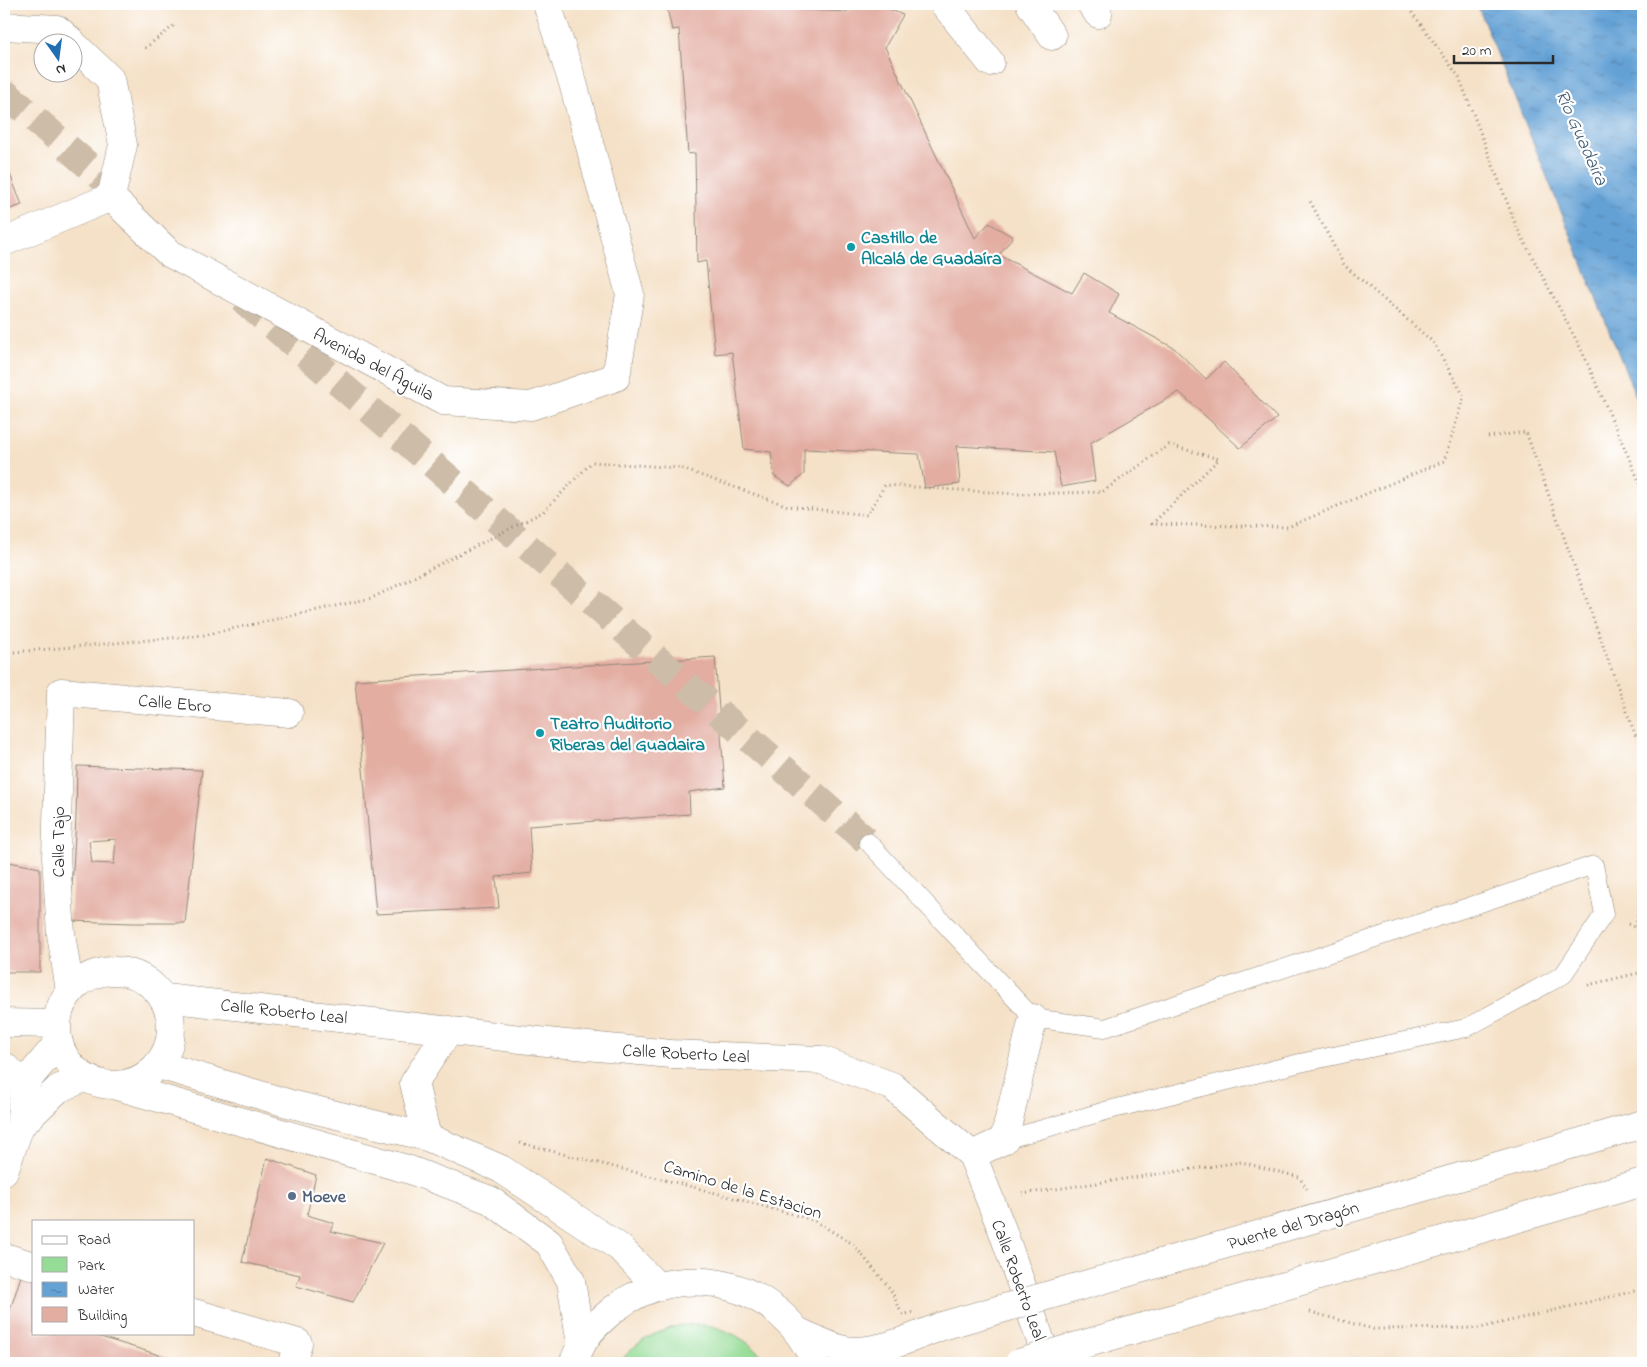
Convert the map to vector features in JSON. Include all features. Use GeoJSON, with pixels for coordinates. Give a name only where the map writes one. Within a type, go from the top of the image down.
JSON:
{"type":"FeatureCollection","features":[{"type":"Feature","properties":{"kind":"street","name":"Avenida del Águila"},"geometry":{"type":"LineString","coordinates":[[111,197],[169,253],[443,401],[531,406],[616,377],[630,294],[573,83],[547,4]]}},
{"type":"Feature","properties":{"kind":"street"},"geometry":{"type":"LineString","coordinates":[[944,4],[990,62]]}},
{"type":"Feature","properties":{"kind":"street"},"geometry":{"type":"LineString","coordinates":[[1030,4],[1052,36]]}},
{"type":"Feature","properties":{"kind":"street"},"geometry":{"type":"LineString","coordinates":[[4,26],[57,29],[60,32]]}},
{"type":"Feature","properties":{"kind":"street"},"geometry":{"type":"LineString","coordinates":[[4,242],[111,197],[123,145],[110,79],[82,52]]}},
{"type":"Feature","properties":{"kind":"street","name":"Calle Ebro"},"geometry":{"type":"LineString","coordinates":[[61,692],[289,714]]}},
{"type":"Feature","properties":{"kind":"street","name":"Calle Tajo"},"geometry":{"type":"LineString","coordinates":[[61,692],[56,857],[61,934],[70,991]]}},
{"type":"Feature","properties":{"kind":"street"},"geometry":{"type":"LineString","coordinates":[[117,1086],[133,1083],[159,1065],[167,1049],[171,1032],[170,1014],[165,998],[151,984],[136,975],[118,971],[100,972],[84,979],[70,991],[60,1006],[57,1033],[63,1057],[72,1069],[84,1078],[100,1084],[117,1086],[410,1170],[490,1200],[549,1243],[571,1281],[577,1354]]}},
{"type":"Feature","properties":{"kind":"street","name":"Calle Roberto Leal"},"geometry":{"type":"LineString","coordinates":[[165,998],[556,1043],[671,1054],[821,1060],[892,1086],[972,1155],[1003,1232],[1044,1350]]}},
{"type":"Feature","properties":{"kind":"street"},"geometry":{"type":"LineString","coordinates":[[972,1155],[1004,1140],[1033,1018]]}},
{"type":"Feature","properties":{"kind":"street"},"geometry":{"type":"LineString","coordinates":[[4,1023],[57,1033]]}},
{"type":"Feature","properties":{"kind":"street"},"geometry":{"type":"LineString","coordinates":[[427,1137],[414,1083],[449,1030]]}},
{"type":"Feature","properties":{"kind":"street"},"geometry":{"type":"LineString","coordinates":[[4,1170],[20,1126],[24,1084],[57,1033]]}},
{"type":"Feature","properties":{"kind":"street"},"geometry":{"type":"LineString","coordinates":[[159,1065],[287,1103],[427,1137],[501,1170],[619,1247],[657,1286]]}},
{"type":"Feature","properties":{"kind":"street"},"geometry":{"type":"LineString","coordinates":[[4,1066],[24,1084]]}},
{"type":"Feature","properties":{"kind":"street"},"geometry":{"type":"LineString","coordinates":[[20,1126],[58,1089],[84,1078]]}},
{"type":"Feature","properties":{"kind":"street","name":"Puente del Dragón"},"geometry":{"type":"LineString","coordinates":[[797,1331],[840,1349],[859,1351],[887,1346],[942,1326],[1643,1124]]}},
{"type":"Feature","properties":{"kind":"street"},"geometry":{"type":"LineString","coordinates":[[1019,1363],[1643,1182]]}},
{"type":"Feature","properties":{"kind":"street"},"geometry":{"type":"LineString","coordinates":[[4,1257],[32,1265]]}},
{"type":"Feature","properties":{"kind":"street"},"geometry":{"type":"LineString","coordinates":[[577,1354],[601,1319],[627,1299],[657,1286],[701,1281],[734,1287],[773,1307],[797,1331],[815,1363]]}},
{"type":"Feature","properties":{"kind":"street"},"geometry":{"type":"LineString","coordinates":[[195,1313],[298,1343],[292,1363]]}},
{"type":"Feature","properties":{"kind":"lane"},"geometry":{"type":"LineString","coordinates":[[868,842],[1033,1018],[1105,1028],[1594,865],[1604,914],[1563,975],[1466,1028],[1271,1070],[1109,1110],[1004,1140]]}},
{"type":"Feature","properties":{"kind":"path"},"geometry":{"type":"LineString","coordinates":[[1406,4],[1459,78],[1517,228],[1581,349],[1643,490]]}},
{"type":"Feature","properties":{"kind":"path"},"geometry":{"type":"LineString","coordinates":[[145,48],[176,24]]}},
{"type":"Feature","properties":{"kind":"path"},"geometry":{"type":"LineString","coordinates":[[4,653],[204,635],[372,598],[543,512],[592,462],[680,468],[788,506],[867,515],[885,485],[1018,494],[1102,492],[1168,445],[1219,458],[1152,524],[1288,527],[1444,461],[1464,396],[1433,342],[1344,265],[1310,201]]}},
{"type":"Feature","properties":{"kind":"path"},"geometry":{"type":"LineString","coordinates":[[1488,437],[1526,432],[1636,737],[1643,734]]}},
{"type":"Feature","properties":{"kind":"path"},"geometry":{"type":"LineString","coordinates":[[1604,914],[1636,928],[1643,868]]}},
{"type":"Feature","properties":{"kind":"path","name":"Camino de la Estacion"},"geometry":{"type":"LineString","coordinates":[[501,1170],[519,1143],[814,1220],[853,1244],[891,1290],[913,1337]]}},
{"type":"Feature","properties":{"kind":"path"},"geometry":{"type":"LineString","coordinates":[[989,1199],[1241,1162],[1300,1177],[1309,1190]]}},
{"type":"Feature","properties":{"kind":"path"},"geometry":{"type":"LineString","coordinates":[[1309,1312],[1373,1329],[1480,1328],[1643,1289]]}},
{"type":"Feature","properties":{"kind":"green space"},"geometry":{"type":"Polygon","coordinates":[[[680,1325],[708,1325],[728,1332],[750,1345],[766,1363],[620,1363],[639,1343],[662,1331],[680,1325]]]}},
{"type":"Feature","properties":{"kind":"water","name":"Río Guadaíra"},"geometry":{"type":"Polygon","coordinates":[[[1477,4],[1643,4],[1643,414],[1477,4]]]}},
{"type":"Feature","properties":{"kind":"building","name":"Castillo de Alcalá de Guadaíra"},"geometry":{"type":"Polygon","coordinates":[[[666,4],[709,4],[847,12],[852,4],[877,4],[903,15],[885,47],[975,238],[989,223],[1013,237],[999,255],[1072,293],[1084,273],[1119,294],[1109,313],[1174,348],[1206,379],[1224,362],[1277,418],[1240,448],[1179,392],[1090,443],[1095,481],[1061,487],[1054,452],[957,446],[960,484],[925,488],[919,454],[804,449],[804,474],[790,486],[774,476],[771,452],[744,449],[732,352],[715,354],[706,261],[697,263],[695,153],[688,154],[679,29],[672,30],[666,4]]]}},
{"type":"Feature","properties":{"kind":"building"},"geometry":{"type":"Polygon","coordinates":[[[4,159],[22,205],[4,211],[4,159]]]}},
{"type":"Feature","properties":{"kind":"building","name":"Teatro Auditorio Riberas del Guadaira"},"geometry":{"type":"Polygon","coordinates":[[[715,657],[725,787],[689,792],[690,814],[529,826],[532,873],[496,877],[499,908],[376,914],[355,680],[715,657]]]}},
{"type":"Feature","properties":{"kind":"building"},"geometry":{"type":"Polygon","coordinates":[[[77,766],[202,770],[185,923],[70,921],[77,766]],[[116,839],[89,841],[92,863],[114,864],[116,839]]]}},
{"type":"Feature","properties":{"kind":"building"},"geometry":{"type":"Polygon","coordinates":[[[4,861],[40,868],[40,972],[4,972],[4,861]]]}},
{"type":"Feature","properties":{"kind":"building"},"geometry":{"type":"Polygon","coordinates":[[[267,1158],[316,1175],[307,1215],[334,1223],[330,1231],[383,1243],[353,1302],[296,1286],[300,1275],[242,1262],[267,1158]]]}},
{"type":"Feature","properties":{"kind":"building"},"geometry":{"type":"Polygon","coordinates":[[[21,1276],[32,1279],[32,1334],[94,1334],[185,1363],[4,1363],[4,1329],[21,1276]]]}},
{"type":"Feature","properties":{"kind":"tunnel"},"geometry":{"type":"LineString","coordinates":[[4,92],[130,202]]}},
{"type":"Feature","properties":{"kind":"tunnel"},"geometry":{"type":"LineString","coordinates":[[242,299],[868,842]]}},
{"type":"Feature","properties":{"kind":"place","name":"Castillo de Alcalá de Guadaíra"},"geometry":{"type":"Point","coordinates":[851,247]}},
{"type":"Feature","properties":{"kind":"place","name":"Teatro Auditorio Riberas del Guadaira"},"geometry":{"type":"Point","coordinates":[540,733]}},
{"type":"Feature","properties":{"kind":"place","name":"Moeve"},"geometry":{"type":"Point","coordinates":[292,1196]}}]}
